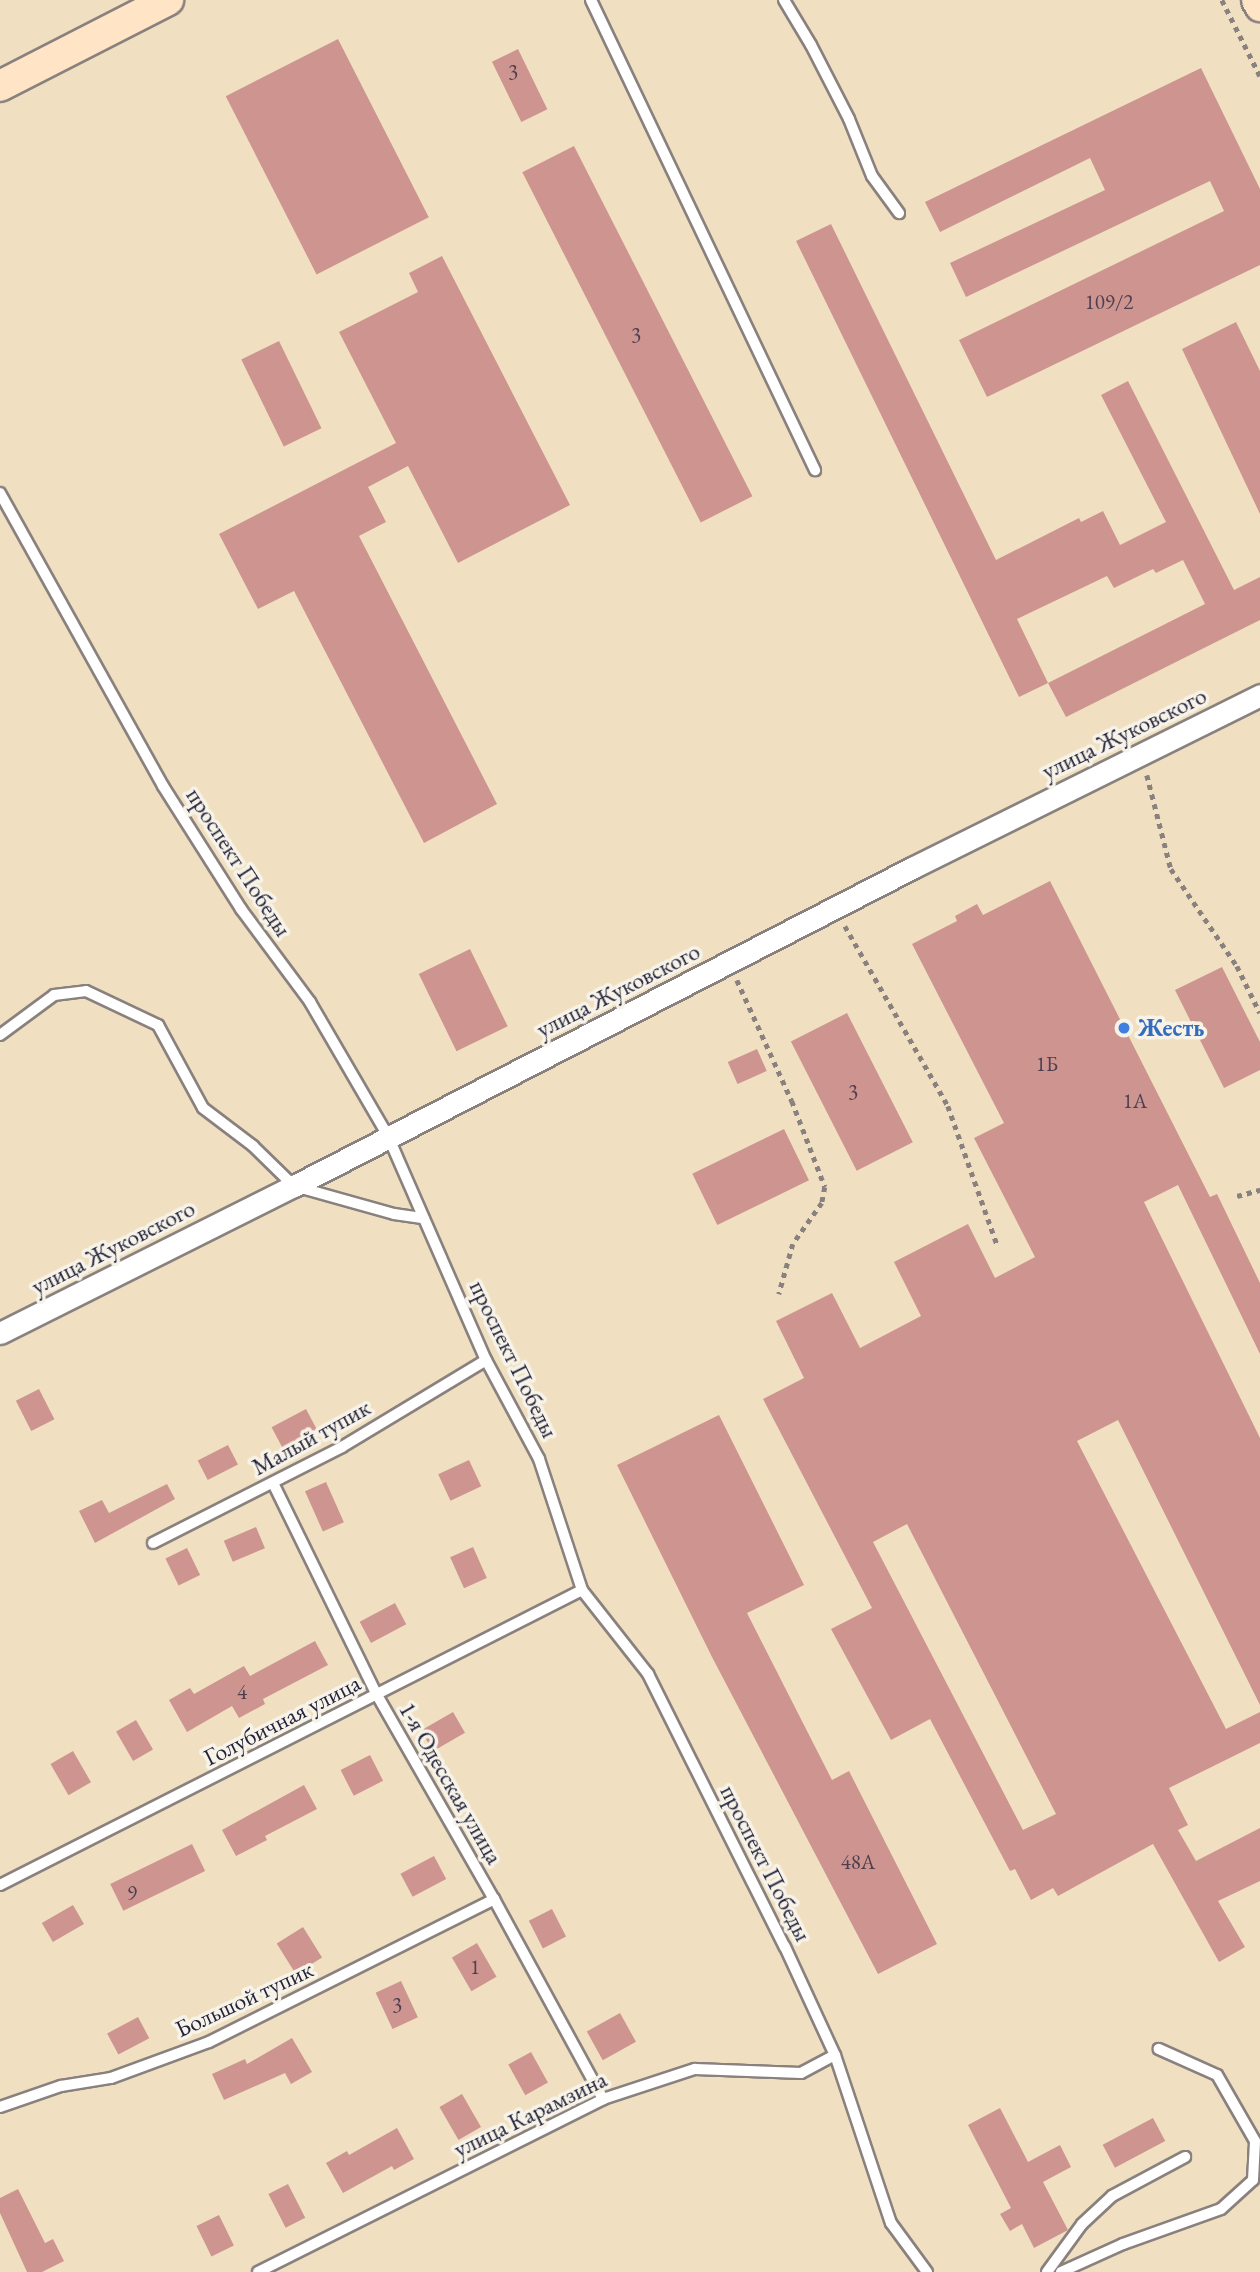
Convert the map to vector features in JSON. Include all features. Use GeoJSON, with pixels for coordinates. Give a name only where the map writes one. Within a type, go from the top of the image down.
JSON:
{"type":"FeatureCollection","features":[{"type":"Feature","properties":{"kind":"street"},"geometry":{"type":"LineString","coordinates":[[0,86],[167,0]]}},
{"type":"Feature","properties":{"kind":"street"},"geometry":{"type":"LineString","coordinates":[[1257,0],[1260,6]]}},
{"type":"Feature","properties":{"kind":"street","name":"улица Жуковского"},"geometry":{"type":"LineString","coordinates":[[0,1333],[294,1186],[834,907],[1260,695]]}},
{"type":"Feature","properties":{"kind":"lane"},"geometry":{"type":"LineString","coordinates":[[592,0],[816,470]]}},
{"type":"Feature","properties":{"kind":"lane"},"geometry":{"type":"LineString","coordinates":[[784,0],[849,119],[872,176],[899,213]]}},
{"type":"Feature","properties":{"kind":"lane","name":"проспект Победы"},"geometry":{"type":"LineString","coordinates":[[0,493],[163,786],[241,909],[310,1002],[388,1136],[486,1360],[539,1460],[582,1590],[648,1674],[785,1947],[835,2055],[891,2223],[927,2272]]}},
{"type":"Feature","properties":{"kind":"lane"},"geometry":{"type":"LineString","coordinates":[[0,1035],[54,995],[86,992],[142,1016],[158,1025],[203,1108],[253,1146],[294,1186],[394,1214],[424,1218]]}},
{"type":"Feature","properties":{"kind":"lane","name":"Малый тупик"},"geometry":{"type":"LineString","coordinates":[[153,1543],[342,1447],[486,1360]]}},
{"type":"Feature","properties":{"kind":"lane","name":"1-я Одесская улица"},"geometry":{"type":"LineString","coordinates":[[273,1483],[377,1695],[494,1899],[603,2099]]}},
{"type":"Feature","properties":{"kind":"lane","name":"Голубичная улица"},"geometry":{"type":"LineString","coordinates":[[0,1885],[582,1590]]}},
{"type":"Feature","properties":{"kind":"lane","name":"Большой тупик"},"geometry":{"type":"LineString","coordinates":[[0,2107],[61,2086],[111,2078],[209,2042],[494,1899]]}},
{"type":"Feature","properties":{"kind":"lane"},"geometry":{"type":"LineString","coordinates":[[1061,2272],[1123,2244],[1222,2208],[1253,2180],[1255,2141],[1217,2075],[1158,2049]]}},
{"type":"Feature","properties":{"kind":"lane","name":"улица Карамзина"},"geometry":{"type":"LineString","coordinates":[[258,2272],[603,2099],[695,2068],[801,2073],[835,2055]]}},
{"type":"Feature","properties":{"kind":"lane"},"geometry":{"type":"LineString","coordinates":[[1047,2272],[1083,2224],[1112,2196],[1185,2157]]}},
{"type":"Feature","properties":{"kind":"path"},"geometry":{"type":"LineString","coordinates":[[1222,0],[1260,76]]}},
{"type":"Feature","properties":{"kind":"path"},"geometry":{"type":"LineString","coordinates":[[1141,754],[1171,869],[1237,965],[1260,1013]]}},
{"type":"Feature","properties":{"kind":"path"},"geometry":{"type":"LineString","coordinates":[[834,907],[948,1106],[997,1244]]}},
{"type":"Feature","properties":{"kind":"path"},"geometry":{"type":"LineString","coordinates":[[729,963],[792,1101],[825,1187],[822,1203],[793,1244],[779,1294]]}},
{"type":"Feature","properties":{"kind":"path"},"geometry":{"type":"LineString","coordinates":[[1237,1196],[1260,1190]]}},
{"type":"Feature","properties":{"kind":"building"},"geometry":{"type":"Polygon","coordinates":[[[338,39],[429,217],[317,274],[226,96],[338,39]]]}},
{"type":"Feature","properties":{"kind":"building"},"geometry":{"type":"Polygon","coordinates":[[[518,49],[547,109],[521,122],[492,62],[518,49]]]}},
{"type":"Feature","properties":{"kind":"building"},"geometry":{"type":"Polygon","coordinates":[[[1201,68],[1260,189],[1260,265],[987,397],[959,340],[1224,211],[1210,181],[966,297],[950,263],[1105,190],[1090,158],[940,232],[925,202],[1201,68]]]}},
{"type":"Feature","properties":{"kind":"building"},"geometry":{"type":"Polygon","coordinates":[[[574,146],[752,496],[701,522],[522,172],[574,146]]]}},
{"type":"Feature","properties":{"kind":"building"},"geometry":{"type":"Polygon","coordinates":[[[831,224],[996,560],[1079,518],[1081,522],[1103,511],[1120,545],[1166,522],[1101,395],[1128,381],[1234,590],[1260,577],[1260,620],[1066,717],[1048,683],[1019,697],[796,241],[831,224]],[[1183,560],[1156,573],[1153,569],[1114,588],[1107,576],[1017,619],[1048,683],[1205,604],[1183,560]]]}},
{"type":"Feature","properties":{"kind":"building"},"geometry":{"type":"Polygon","coordinates":[[[442,256],[570,505],[458,563],[408,466],[368,487],[386,522],[359,536],[497,804],[424,843],[294,591],[258,609],[219,534],[396,443],[339,332],[418,292],[409,273],[442,256]]]}},
{"type":"Feature","properties":{"kind":"building"},"geometry":{"type":"Polygon","coordinates":[[[1236,322],[1260,371],[1260,514],[1182,349],[1236,322]]]}},
{"type":"Feature","properties":{"kind":"building"},"geometry":{"type":"Polygon","coordinates":[[[279,341],[322,428],[284,447],[241,359],[279,341]]]}},
{"type":"Feature","properties":{"kind":"building"},"geometry":{"type":"Polygon","coordinates":[[[1050,881],[1210,1197],[1217,1194],[1260,1283],[1260,1354],[1178,1185],[1144,1202],[1260,1438],[1260,1705],[1118,1420],[1077,1441],[1226,1729],[1260,1712],[1260,1743],[1169,1788],[1188,1825],[1178,1830],[1196,1861],[1260,1828],[1260,1881],[1218,1901],[1245,1947],[1219,1962],[1153,1844],[1058,1896],[1053,1888],[1031,1900],[1015,1869],[1010,1871],[930,1719],[891,1740],[831,1629],[872,1608],[763,1399],[804,1378],[776,1321],[832,1293],[860,1348],[921,1316],[894,1262],[968,1224],[995,1278],[1035,1257],[974,1138],[1004,1123],[912,944],[957,921],[955,916],[977,904],[983,915],[1050,881]],[[907,1524],[873,1542],[1023,1830],[1056,1814],[907,1524]]]}},
{"type":"Feature","properties":{"kind":"building"},"geometry":{"type":"Polygon","coordinates":[[[470,949],[508,1026],[456,1051],[419,974],[470,949]]]}},
{"type":"Feature","properties":{"kind":"building"},"geometry":{"type":"Polygon","coordinates":[[[1222,967],[1260,1042],[1260,1070],[1224,1088],[1175,990],[1222,967]]]}},
{"type":"Feature","properties":{"kind":"building"},"geometry":{"type":"Polygon","coordinates":[[[847,1013],[913,1142],[857,1171],[791,1042],[847,1013]]]}},
{"type":"Feature","properties":{"kind":"building"},"geometry":{"type":"Polygon","coordinates":[[[757,1049],[767,1071],[738,1084],[728,1062],[757,1049]]]}},
{"type":"Feature","properties":{"kind":"building"},"geometry":{"type":"Polygon","coordinates":[[[784,1129],[809,1180],[717,1225],[692,1174],[784,1129]]]}},
{"type":"Feature","properties":{"kind":"building"},"geometry":{"type":"Polygon","coordinates":[[[39,1389],[54,1419],[31,1431],[16,1401],[39,1389]]]}},
{"type":"Feature","properties":{"kind":"building"},"geometry":{"type":"Polygon","coordinates":[[[306,1409],[317,1430],[283,1449],[272,1427],[306,1409]]]}},
{"type":"Feature","properties":{"kind":"building"},"geometry":{"type":"Polygon","coordinates":[[[719,1415],[804,1585],[747,1613],[832,1780],[849,1771],[937,1944],[878,1974],[712,1657],[617,1465],[719,1415]]]}},
{"type":"Feature","properties":{"kind":"building"},"geometry":{"type":"Polygon","coordinates":[[[228,1445],[238,1465],[208,1480],[198,1460],[228,1445]]]}},
{"type":"Feature","properties":{"kind":"building"},"geometry":{"type":"Polygon","coordinates":[[[469,1460],[481,1486],[450,1501],[438,1474],[469,1460]]]}},
{"type":"Feature","properties":{"kind":"building"},"geometry":{"type":"Polygon","coordinates":[[[326,1482],[344,1522],[323,1532],[305,1491],[326,1482]]]}},
{"type":"Feature","properties":{"kind":"building"},"geometry":{"type":"Polygon","coordinates":[[[167,1484],[175,1499],[95,1543],[79,1511],[102,1500],[109,1513],[167,1484]]]}},
{"type":"Feature","properties":{"kind":"building"},"geometry":{"type":"Polygon","coordinates":[[[256,1527],[265,1548],[233,1562],[224,1541],[256,1527]]]}},
{"type":"Feature","properties":{"kind":"building"},"geometry":{"type":"Polygon","coordinates":[[[473,1547],[487,1578],[464,1588],[450,1557],[473,1547]]]}},
{"type":"Feature","properties":{"kind":"building"},"geometry":{"type":"Polygon","coordinates":[[[187,1548],[200,1575],[179,1585],[165,1559],[187,1548]]]}},
{"type":"Feature","properties":{"kind":"building"},"geometry":{"type":"Polygon","coordinates":[[[395,1603],[406,1624],[371,1643],[360,1622],[395,1603]]]}},
{"type":"Feature","properties":{"kind":"building"},"geometry":{"type":"Polygon","coordinates":[[[315,1641],[328,1665],[263,1699],[265,1704],[239,1718],[232,1706],[187,1732],[169,1700],[190,1688],[194,1694],[244,1666],[250,1676],[315,1641]]]}},
{"type":"Feature","properties":{"kind":"building"},"geometry":{"type":"Polygon","coordinates":[[[453,1712],[465,1733],[433,1751],[421,1730],[453,1712]]]}},
{"type":"Feature","properties":{"kind":"building"},"geometry":{"type":"Polygon","coordinates":[[[136,1720],[153,1749],[133,1761],[116,1732],[136,1720]]]}},
{"type":"Feature","properties":{"kind":"building"},"geometry":{"type":"Polygon","coordinates":[[[73,1751],[91,1782],[68,1795],[50,1764],[73,1751]]]}},
{"type":"Feature","properties":{"kind":"building"},"geometry":{"type":"Polygon","coordinates":[[[370,1755],[383,1781],[354,1796],[341,1770],[370,1755]]]}},
{"type":"Feature","properties":{"kind":"building"},"geometry":{"type":"Polygon","coordinates":[[[304,1785],[317,1809],[265,1836],[267,1840],[236,1856],[222,1830],[304,1785]]]}},
{"type":"Feature","properties":{"kind":"building"},"geometry":{"type":"Polygon","coordinates":[[[192,1844],[205,1871],[123,1911],[110,1884],[192,1844]]]}},
{"type":"Feature","properties":{"kind":"building"},"geometry":{"type":"Polygon","coordinates":[[[434,1856],[446,1879],[413,1897],[400,1874],[434,1856]]]}},
{"type":"Feature","properties":{"kind":"building"},"geometry":{"type":"Polygon","coordinates":[[[73,1905],[84,1924],[53,1942],[42,1923],[73,1905]]]}},
{"type":"Feature","properties":{"kind":"building"},"geometry":{"type":"Polygon","coordinates":[[[552,1909],[566,1937],[543,1948],[529,1921],[552,1909]]]}},
{"type":"Feature","properties":{"kind":"building"},"geometry":{"type":"Polygon","coordinates":[[[303,1927],[322,1958],[296,1974],[277,1943],[303,1927]]]}},
{"type":"Feature","properties":{"kind":"building"},"geometry":{"type":"Polygon","coordinates":[[[477,1943],[496,1977],[471,1991],[452,1958],[477,1943]]]}},
{"type":"Feature","properties":{"kind":"building"},"geometry":{"type":"Polygon","coordinates":[[[401,1981],[418,2017],[393,2029],[376,1993],[401,1981]]]}},
{"type":"Feature","properties":{"kind":"building"},"geometry":{"type":"Polygon","coordinates":[[[620,2013],[636,2042],[603,2060],[587,2031],[620,2013]]]}},
{"type":"Feature","properties":{"kind":"building"},"geometry":{"type":"Polygon","coordinates":[[[138,2017],[149,2038],[118,2055],[107,2033],[138,2017]]]}},
{"type":"Feature","properties":{"kind":"building"},"geometry":{"type":"Polygon","coordinates":[[[292,2038],[312,2072],[291,2084],[285,2073],[224,2100],[212,2074],[245,2059],[247,2064],[292,2038]]]}},
{"type":"Feature","properties":{"kind":"building"},"geometry":{"type":"Polygon","coordinates":[[[531,2052],[548,2083],[525,2095],[508,2065],[531,2052]]]}},
{"type":"Feature","properties":{"kind":"building"},"geometry":{"type":"Polygon","coordinates":[[[462,2094],[481,2127],[458,2140],[439,2107],[462,2094]]]}},
{"type":"Feature","properties":{"kind":"building"},"geometry":{"type":"Polygon","coordinates":[[[1000,2108],[1028,2162],[1060,2145],[1071,2167],[1043,2182],[1068,2230],[1034,2248],[1022,2224],[1010,2231],[1000,2214],[1011,2208],[968,2125],[1000,2108]]]}},
{"type":"Feature","properties":{"kind":"building"},"geometry":{"type":"Polygon","coordinates":[[[1153,2118],[1165,2141],[1115,2168],[1103,2145],[1153,2118]]]}},
{"type":"Feature","properties":{"kind":"building"},"geometry":{"type":"Polygon","coordinates":[[[397,2128],[414,2159],[394,2170],[392,2166],[343,2193],[326,2163],[347,2151],[349,2155],[397,2128]]]}},
{"type":"Feature","properties":{"kind":"building"},"geometry":{"type":"Polygon","coordinates":[[[288,2184],[305,2218],[286,2228],[268,2194],[288,2184]]]}},
{"type":"Feature","properties":{"kind":"building"},"geometry":{"type":"Polygon","coordinates":[[[18,2189],[45,2243],[53,2239],[64,2261],[42,2272],[27,2272],[0,2213],[0,2198],[18,2189]]]}},
{"type":"Feature","properties":{"kind":"building"},"geometry":{"type":"Polygon","coordinates":[[[219,2215],[234,2246],[211,2257],[197,2226],[219,2215]]]}},
{"type":"Feature","properties":{"kind":"place","name":"Жесть"},"geometry":{"type":"Point","coordinates":[1124,1028]}}]}
